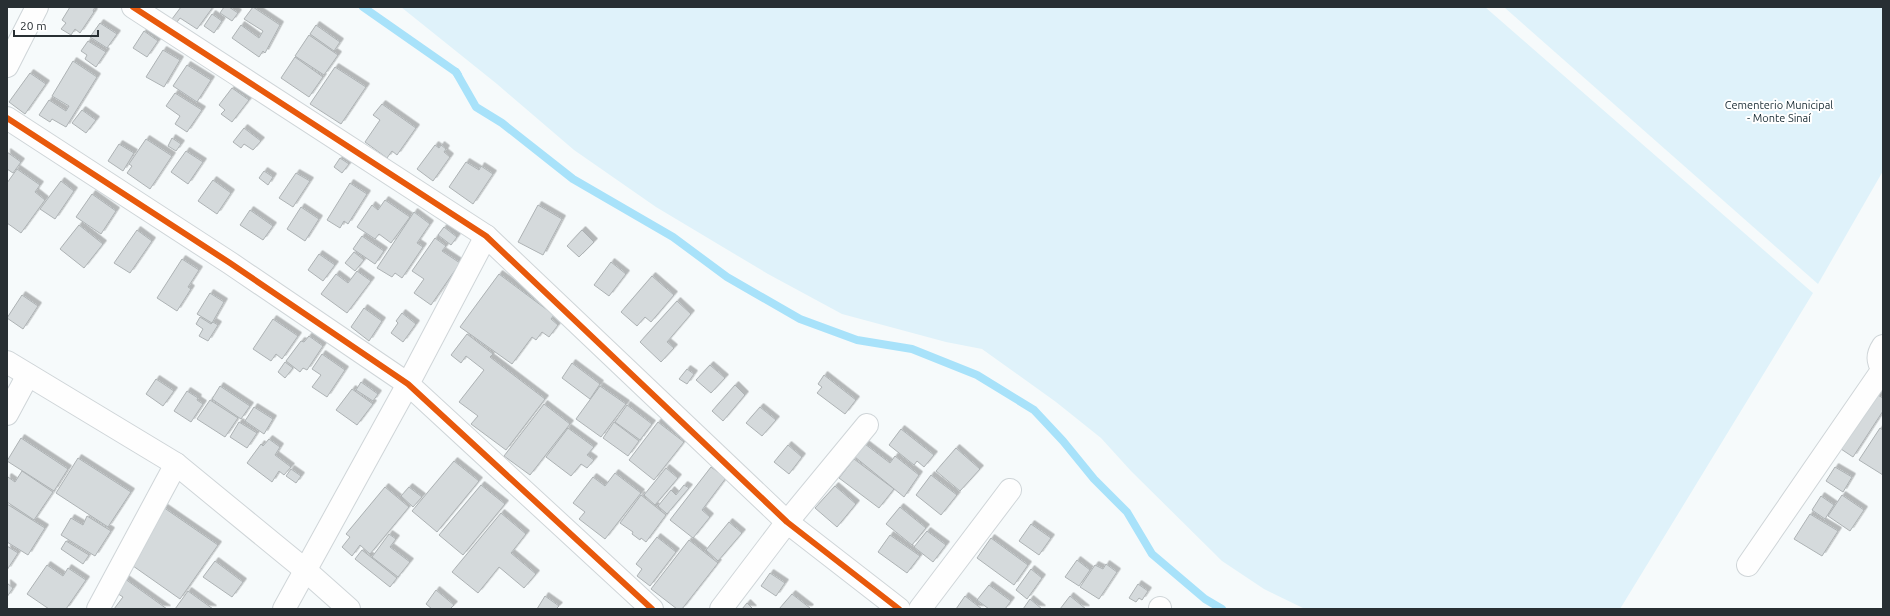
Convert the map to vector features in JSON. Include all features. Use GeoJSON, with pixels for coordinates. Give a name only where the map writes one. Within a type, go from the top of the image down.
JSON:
{"type":"FeatureCollection","features":[{"type":"Feature","properties":{"kind":"street"},"geometry":{"type":"LineString","coordinates":[[7,66],[37,7]]}},
{"type":"Feature","properties":{"kind":"street"},"geometry":{"type":"LineString","coordinates":[[133,7],[486,236],[787,522],[899,609]]}},
{"type":"Feature","properties":{"kind":"street"},"geometry":{"type":"LineString","coordinates":[[7,118],[230,263],[408,384],[652,609]]}},
{"type":"Feature","properties":{"kind":"street"},"geometry":{"type":"LineString","coordinates":[[284,609],[304,569],[408,384],[486,236]]}},
{"type":"Feature","properties":{"kind":"street"},"geometry":{"type":"LineString","coordinates":[[1748,565],[1883,369],[1878,361],[1879,352],[1883,346]]}},
{"type":"Feature","properties":{"kind":"street"},"geometry":{"type":"LineString","coordinates":[[7,362],[176,464],[304,569],[348,609]]}},
{"type":"Feature","properties":{"kind":"street"},"geometry":{"type":"LineString","coordinates":[[7,414],[28,375]]}},
{"type":"Feature","properties":{"kind":"street"},"geometry":{"type":"LineString","coordinates":[[721,609],[787,522],[867,424]]}},
{"type":"Feature","properties":{"kind":"street"},"geometry":{"type":"LineString","coordinates":[[98,609],[176,464]]}},
{"type":"Feature","properties":{"kind":"street"},"geometry":{"type":"LineString","coordinates":[[920,609],[1010,490]]}},
{"type":"Feature","properties":{"kind":"green space"},"geometry":{"type":"Polygon","coordinates":[[[401,7],[1485,7],[1813,293],[1620,609],[1305,609],[1264,589],[1222,561],[1131,471],[1101,438],[1056,402],[982,349],[946,342],[842,314],[768,274],[656,207],[574,150],[497,84],[401,7]]]}},
{"type":"Feature","properties":{"kind":"green space","name":"Cementerio Municipal - Monte Sinaí"},"geometry":{"type":"Polygon","coordinates":[[[1504,7],[1883,7],[1883,171],[1818,284],[1504,7]]]}},
{"type":"Feature","properties":{"kind":"building"},"geometry":{"type":"Polygon","coordinates":[[[70,7],[95,7],[94,12],[80,33],[75,29],[71,35],[61,29],[66,23],[62,20],[70,7]]]}},
{"type":"Feature","properties":{"kind":"building"},"geometry":{"type":"Polygon","coordinates":[[[181,7],[213,7],[197,29],[180,18],[177,22],[172,19],[181,7]]]}},
{"type":"Feature","properties":{"kind":"building"},"geometry":{"type":"Polygon","coordinates":[[[224,7],[229,7],[238,13],[232,21],[220,13],[224,7]]]}},
{"type":"Feature","properties":{"kind":"building"},"geometry":{"type":"Polygon","coordinates":[[[253,7],[280,25],[265,53],[263,51],[259,57],[232,38],[241,25],[259,38],[263,31],[244,19],[253,7]]]}},
{"type":"Feature","properties":{"kind":"building"},"geometry":{"type":"Polygon","coordinates":[[[212,14],[222,21],[214,33],[204,26],[212,14]]]}},
{"type":"Feature","properties":{"kind":"building"},"geometry":{"type":"Polygon","coordinates":[[[100,23],[117,34],[107,48],[90,37],[100,23]]]}},
{"type":"Feature","properties":{"kind":"building"},"geometry":{"type":"Polygon","coordinates":[[[316,25],[340,42],[334,51],[310,34],[316,25]]]}},
{"type":"Feature","properties":{"kind":"building"},"geometry":{"type":"Polygon","coordinates":[[[144,31],[158,41],[147,57],[133,48],[144,31]]]}},
{"type":"Feature","properties":{"kind":"building"},"geometry":{"type":"Polygon","coordinates":[[[309,35],[338,55],[324,75],[295,56],[309,35]]]}},
{"type":"Feature","properties":{"kind":"building"},"geometry":{"type":"Polygon","coordinates":[[[88,41],[106,52],[96,67],[85,59],[87,55],[81,51],[88,41]]]}},
{"type":"Feature","properties":{"kind":"building"},"geometry":{"type":"Polygon","coordinates":[[[163,50],[180,60],[164,87],[146,77],[163,50]]]}},
{"type":"Feature","properties":{"kind":"building"},"geometry":{"type":"Polygon","coordinates":[[[295,57],[323,77],[309,97],[281,78],[295,57]]]}},
{"type":"Feature","properties":{"kind":"building"},"geometry":{"type":"Polygon","coordinates":[[[73,61],[97,77],[66,127],[52,119],[50,122],[39,115],[49,100],[66,111],[69,106],[52,96],[73,61]]]}},
{"type":"Feature","properties":{"kind":"building"},"geometry":{"type":"Polygon","coordinates":[[[187,65],[211,80],[197,102],[173,86],[187,65]]]}},
{"type":"Feature","properties":{"kind":"building"},"geometry":{"type":"Polygon","coordinates":[[[335,67],[366,87],[341,124],[310,104],[335,67]]]}},
{"type":"Feature","properties":{"kind":"building"},"geometry":{"type":"Polygon","coordinates":[[[30,73],[46,84],[25,114],[9,102],[30,73]]]}},
{"type":"Feature","properties":{"kind":"building"},"geometry":{"type":"Polygon","coordinates":[[[232,88],[249,100],[232,122],[221,114],[225,110],[219,105],[232,88]]]}},
{"type":"Feature","properties":{"kind":"building"},"geometry":{"type":"Polygon","coordinates":[[[175,93],[202,110],[187,132],[175,124],[180,116],[166,106],[175,93]]]}},
{"type":"Feature","properties":{"kind":"building"},"geometry":{"type":"Polygon","coordinates":[[[382,104],[416,128],[397,155],[392,151],[387,158],[365,142],[380,120],[373,115],[382,104]]]}},
{"type":"Feature","properties":{"kind":"building"},"geometry":{"type":"Polygon","coordinates":[[[82,110],[96,120],[86,133],[72,123],[82,110]]]}},
{"type":"Feature","properties":{"kind":"building"},"geometry":{"type":"Polygon","coordinates":[[[244,128],[261,141],[253,150],[244,144],[241,148],[233,142],[244,128]]]}},
{"type":"Feature","properties":{"kind":"building"},"geometry":{"type":"Polygon","coordinates":[[[172,138],[181,144],[176,151],[168,146],[172,138]]]}},
{"type":"Feature","properties":{"kind":"building"},"geometry":{"type":"Polygon","coordinates":[[[146,139],[172,156],[150,189],[127,173],[132,166],[129,164],[146,139]]]}},
{"type":"Feature","properties":{"kind":"building"},"geometry":{"type":"Polygon","coordinates":[[[119,144],[134,153],[123,171],[108,161],[119,144]]]}},
{"type":"Feature","properties":{"kind":"building"},"geometry":{"type":"Polygon","coordinates":[[[435,145],[439,148],[441,145],[446,149],[444,152],[450,157],[433,181],[417,169],[435,145]]]}},
{"type":"Feature","properties":{"kind":"building"},"geometry":{"type":"Polygon","coordinates":[[[186,151],[203,162],[188,184],[171,172],[186,151]]]}},
{"type":"Feature","properties":{"kind":"building"},"geometry":{"type":"Polygon","coordinates":[[[7,152],[21,162],[13,173],[7,169],[7,152]]]}},
{"type":"Feature","properties":{"kind":"building"},"geometry":{"type":"Polygon","coordinates":[[[340,158],[349,164],[342,173],[334,167],[340,158]]]}},
{"type":"Feature","properties":{"kind":"building"},"geometry":{"type":"Polygon","coordinates":[[[466,162],[479,170],[481,166],[493,174],[473,204],[449,187],[466,162]]]}},
{"type":"Feature","properties":{"kind":"building"},"geometry":{"type":"Polygon","coordinates":[[[17,169],[40,185],[35,192],[45,200],[21,233],[7,223],[7,183],[17,169]]]}},
{"type":"Feature","properties":{"kind":"building"},"geometry":{"type":"Polygon","coordinates":[[[264,171],[273,177],[268,185],[259,178],[264,171]]]}},
{"type":"Feature","properties":{"kind":"building"},"geometry":{"type":"Polygon","coordinates":[[[296,173],[310,181],[293,207],[279,198],[296,173]]]}},
{"type":"Feature","properties":{"kind":"building"},"geometry":{"type":"Polygon","coordinates":[[[213,180],[231,193],[217,214],[198,201],[213,180]]]}},
{"type":"Feature","properties":{"kind":"building"},"geometry":{"type":"Polygon","coordinates":[[[61,181],[74,191],[55,219],[40,209],[61,181]]]}},
{"type":"Feature","properties":{"kind":"building"},"geometry":{"type":"Polygon","coordinates":[[[350,183],[367,194],[348,224],[344,221],[340,228],[327,220],[350,183]]]}},
{"type":"Feature","properties":{"kind":"building"},"geometry":{"type":"Polygon","coordinates":[[[92,194],[116,211],[101,234],[76,217],[92,194]]]}},
{"type":"Feature","properties":{"kind":"building"},"geometry":{"type":"Polygon","coordinates":[[[385,200],[410,217],[391,243],[379,234],[375,239],[357,227],[372,205],[378,210],[385,200]]]}},
{"type":"Feature","properties":{"kind":"building"},"geometry":{"type":"Polygon","coordinates":[[[538,205],[562,219],[543,255],[518,242],[538,205]]]}},
{"type":"Feature","properties":{"kind":"building"},"geometry":{"type":"Polygon","coordinates":[[[301,207],[319,219],[305,241],[287,229],[301,207]]]}},
{"type":"Feature","properties":{"kind":"building"},"geometry":{"type":"Polygon","coordinates":[[[250,210],[273,226],[263,240],[240,225],[250,210]]]}},
{"type":"Feature","properties":{"kind":"building"},"geometry":{"type":"Polygon","coordinates":[[[414,212],[430,224],[417,243],[423,247],[402,278],[395,273],[392,277],[377,268],[414,212]]]}},
{"type":"Feature","properties":{"kind":"building"},"geometry":{"type":"Polygon","coordinates":[[[79,225],[103,244],[84,268],[60,249],[79,225]]]}},
{"type":"Feature","properties":{"kind":"building"},"geometry":{"type":"Polygon","coordinates":[[[444,227],[457,237],[451,245],[438,235],[444,227]]]}},
{"type":"Feature","properties":{"kind":"building"},"geometry":{"type":"Polygon","coordinates":[[[137,230],[152,241],[130,273],[114,263],[137,230]]]}},
{"type":"Feature","properties":{"kind":"building"},"geometry":{"type":"Polygon","coordinates":[[[582,230],[594,242],[579,257],[567,246],[582,230]]]}},
{"type":"Feature","properties":{"kind":"building"},"geometry":{"type":"Polygon","coordinates":[[[362,236],[384,251],[375,264],[353,249],[362,236]]]}},
{"type":"Feature","properties":{"kind":"building"},"geometry":{"type":"Polygon","coordinates":[[[435,238],[446,246],[442,251],[460,263],[431,305],[414,293],[424,279],[412,271],[435,238]]]}},
{"type":"Feature","properties":{"kind":"building"},"geometry":{"type":"Polygon","coordinates":[[[354,252],[364,260],[355,271],[345,263],[354,252]]]}},
{"type":"Feature","properties":{"kind":"building"},"geometry":{"type":"Polygon","coordinates":[[[319,254],[335,265],[323,281],[308,270],[319,254]]]}},
{"type":"Feature","properties":{"kind":"building"},"geometry":{"type":"Polygon","coordinates":[[[182,259],[199,270],[188,287],[191,289],[177,311],[157,298],[182,259]]]}},
{"type":"Feature","properties":{"kind":"building"},"geometry":{"type":"Polygon","coordinates":[[[611,262],[626,274],[609,296],[594,285],[611,262]]]}},
{"type":"Feature","properties":{"kind":"building"},"geometry":{"type":"Polygon","coordinates":[[[357,271],[371,281],[347,313],[321,294],[336,274],[348,283],[357,271]]]}},
{"type":"Feature","properties":{"kind":"building"},"geometry":{"type":"Polygon","coordinates":[[[499,274],[554,315],[551,319],[558,325],[549,337],[542,332],[536,340],[532,337],[512,364],[460,327],[499,274]]]}},
{"type":"Feature","properties":{"kind":"building"},"geometry":{"type":"Polygon","coordinates":[[[652,276],[674,295],[651,322],[645,317],[637,326],[621,312],[652,276]]]}},
{"type":"Feature","properties":{"kind":"building"},"geometry":{"type":"Polygon","coordinates":[[[210,293],[224,302],[212,323],[197,314],[210,293]]]}},
{"type":"Feature","properties":{"kind":"building"},"geometry":{"type":"Polygon","coordinates":[[[22,295],[38,306],[23,329],[7,318],[22,295]]]}},
{"type":"Feature","properties":{"kind":"building"},"geometry":{"type":"Polygon","coordinates":[[[677,301],[691,314],[667,342],[674,348],[661,362],[640,342],[677,301]]]}},
{"type":"Feature","properties":{"kind":"building"},"geometry":{"type":"Polygon","coordinates":[[[364,308],[382,321],[369,341],[351,327],[364,308]]]}},
{"type":"Feature","properties":{"kind":"building"},"geometry":{"type":"Polygon","coordinates":[[[402,313],[416,324],[403,342],[391,333],[398,323],[396,321],[402,313]]]}},
{"type":"Feature","properties":{"kind":"building"},"geometry":{"type":"Polygon","coordinates":[[[200,317],[211,324],[213,322],[218,325],[208,341],[199,336],[203,329],[196,324],[200,317]]]}},
{"type":"Feature","properties":{"kind":"building"},"geometry":{"type":"Polygon","coordinates":[[[273,319],[298,336],[282,359],[276,354],[271,361],[253,349],[273,319]]]}},
{"type":"Feature","properties":{"kind":"building"},"geometry":{"type":"Polygon","coordinates":[[[467,334],[493,354],[490,357],[545,399],[506,450],[471,424],[478,416],[459,402],[484,370],[466,356],[461,363],[451,355],[467,334]]]}},
{"type":"Feature","properties":{"kind":"building"},"geometry":{"type":"Polygon","coordinates":[[[309,336],[323,346],[307,370],[303,368],[300,372],[286,361],[301,341],[304,342],[309,336]]]}},
{"type":"Feature","properties":{"kind":"building"},"geometry":{"type":"Polygon","coordinates":[[[322,354],[345,370],[327,397],[312,387],[321,375],[312,369],[322,354]]]}},
{"type":"Feature","properties":{"kind":"building"},"geometry":{"type":"Polygon","coordinates":[[[285,362],[293,368],[285,378],[278,372],[285,362]]]}},
{"type":"Feature","properties":{"kind":"building"},"geometry":{"type":"Polygon","coordinates":[[[572,363],[600,384],[590,399],[562,378],[572,363]]]}},
{"type":"Feature","properties":{"kind":"building"},"geometry":{"type":"Polygon","coordinates":[[[710,365],[725,378],[711,393],[696,380],[710,365]]]}},
{"type":"Feature","properties":{"kind":"building"},"geometry":{"type":"Polygon","coordinates":[[[687,369],[694,374],[687,384],[679,379],[687,369]]]}},
{"type":"Feature","properties":{"kind":"building"},"geometry":{"type":"Polygon","coordinates":[[[824,375],[856,400],[845,414],[817,393],[822,387],[818,384],[824,375]]]}},
{"type":"Feature","properties":{"kind":"building"},"geometry":{"type":"Polygon","coordinates":[[[156,379],[174,391],[163,406],[146,394],[156,379]]]}},
{"type":"Feature","properties":{"kind":"building"},"geometry":{"type":"Polygon","coordinates":[[[361,382],[378,394],[373,401],[356,390],[361,382]]]}},
{"type":"Feature","properties":{"kind":"building"},"geometry":{"type":"Polygon","coordinates":[[[735,385],[745,395],[723,421],[712,411],[735,385]]]}},
{"type":"Feature","properties":{"kind":"building"},"geometry":{"type":"Polygon","coordinates":[[[220,386],[250,406],[241,419],[212,399],[220,386]]]}},
{"type":"Feature","properties":{"kind":"building"},"geometry":{"type":"Polygon","coordinates":[[[600,386],[626,404],[601,437],[576,419],[600,386]]]}},
{"type":"Feature","properties":{"kind":"building"},"geometry":{"type":"Polygon","coordinates":[[[352,389],[373,404],[357,425],[336,410],[352,389]]]}},
{"type":"Feature","properties":{"kind":"building"},"geometry":{"type":"Polygon","coordinates":[[[187,391],[198,398],[197,400],[203,404],[191,422],[174,411],[187,391]]]}},
{"type":"Feature","properties":{"kind":"building"},"geometry":{"type":"Polygon","coordinates":[[[1876,394],[1883,398],[1883,411],[1853,457],[1841,449],[1876,394]]]}},
{"type":"Feature","properties":{"kind":"building"},"geometry":{"type":"Polygon","coordinates":[[[210,400],[238,418],[225,437],[197,419],[210,400]]]}},
{"type":"Feature","properties":{"kind":"building"},"geometry":{"type":"Polygon","coordinates":[[[544,404],[570,424],[530,475],[504,456],[544,404]]]}},
{"type":"Feature","properties":{"kind":"building"},"geometry":{"type":"Polygon","coordinates":[[[627,405],[652,424],[640,440],[615,422],[627,405]]]}},
{"type":"Feature","properties":{"kind":"building"},"geometry":{"type":"Polygon","coordinates":[[[254,407],[273,419],[264,434],[245,421],[254,407]]]}},
{"type":"Feature","properties":{"kind":"building"},"geometry":{"type":"Polygon","coordinates":[[[760,407],[776,420],[762,436],[746,423],[760,407]]]}},
{"type":"Feature","properties":{"kind":"building"},"geometry":{"type":"Polygon","coordinates":[[[239,422],[257,433],[247,448],[230,437],[239,422]]]}},
{"type":"Feature","properties":{"kind":"building"},"geometry":{"type":"Polygon","coordinates":[[[614,422],[639,441],[628,456],[603,438],[614,422]]]}},
{"type":"Feature","properties":{"kind":"building"},"geometry":{"type":"Polygon","coordinates":[[[658,422],[684,442],[654,480],[629,460],[658,422]]]}},
{"type":"Feature","properties":{"kind":"building"},"geometry":{"type":"Polygon","coordinates":[[[568,428],[594,447],[587,455],[594,460],[587,468],[581,464],[571,476],[546,457],[568,428]]]}},
{"type":"Feature","properties":{"kind":"building"},"geometry":{"type":"Polygon","coordinates":[[[1880,428],[1883,430],[1883,475],[1859,460],[1880,428]]]}},
{"type":"Feature","properties":{"kind":"building"},"geometry":{"type":"Polygon","coordinates":[[[901,429],[934,455],[924,467],[917,461],[914,465],[889,445],[901,429]]]}},
{"type":"Feature","properties":{"kind":"building"},"geometry":{"type":"Polygon","coordinates":[[[21,438],[68,469],[54,491],[7,461],[21,438]]]}},
{"type":"Feature","properties":{"kind":"building"},"geometry":{"type":"Polygon","coordinates":[[[269,439],[280,447],[275,455],[291,467],[284,475],[279,471],[272,482],[247,463],[261,444],[263,446],[269,439]]]}},
{"type":"Feature","properties":{"kind":"building"},"geometry":{"type":"Polygon","coordinates":[[[865,444],[890,463],[895,456],[919,475],[904,497],[855,457],[865,444]]]}},
{"type":"Feature","properties":{"kind":"building"},"geometry":{"type":"Polygon","coordinates":[[[788,445],[802,457],[789,474],[774,462],[788,445]]]}},
{"type":"Feature","properties":{"kind":"building"},"geometry":{"type":"Polygon","coordinates":[[[956,448],[980,469],[960,491],[936,471],[956,448]]]}},
{"type":"Feature","properties":{"kind":"building"},"geometry":{"type":"Polygon","coordinates":[[[78,458],[131,492],[108,527],[56,493],[78,458]]]}},
{"type":"Feature","properties":{"kind":"building"},"geometry":{"type":"Polygon","coordinates":[[[854,459],[894,489],[879,508],[839,478],[854,459]]]}},
{"type":"Feature","properties":{"kind":"building"},"geometry":{"type":"Polygon","coordinates":[[[454,461],[479,481],[437,532],[412,511],[454,461]]]}},
{"type":"Feature","properties":{"kind":"building"},"geometry":{"type":"Polygon","coordinates":[[[711,467],[726,478],[702,510],[710,517],[693,538],[670,520],[711,467]]]}},
{"type":"Feature","properties":{"kind":"building"},"geometry":{"type":"Polygon","coordinates":[[[1835,467],[1852,477],[1843,492],[1826,481],[1835,467]]]}},
{"type":"Feature","properties":{"kind":"building"},"geometry":{"type":"Polygon","coordinates":[[[666,468],[678,478],[655,505],[644,495],[666,468]]]}},
{"type":"Feature","properties":{"kind":"building"},"geometry":{"type":"Polygon","coordinates":[[[291,469],[301,476],[296,483],[286,476],[291,469]]]}},
{"type":"Feature","properties":{"kind":"building"},"geometry":{"type":"Polygon","coordinates":[[[22,471],[53,492],[34,520],[7,502],[7,478],[8,477],[15,482],[22,471]]]}},
{"type":"Feature","properties":{"kind":"building"},"geometry":{"type":"Polygon","coordinates":[[[615,473],[641,493],[605,539],[579,519],[585,512],[573,503],[593,477],[605,486],[615,473]]]}},
{"type":"Feature","properties":{"kind":"building"},"geometry":{"type":"Polygon","coordinates":[[[931,475],[957,495],[941,515],[916,495],[931,475]]]}},
{"type":"Feature","properties":{"kind":"building"},"geometry":{"type":"Polygon","coordinates":[[[481,485],[505,504],[463,555],[439,535],[481,485]]]}},
{"type":"Feature","properties":{"kind":"building"},"geometry":{"type":"Polygon","coordinates":[[[684,485],[689,488],[667,514],[658,506],[671,490],[676,495],[684,485]]]}},
{"type":"Feature","properties":{"kind":"building"},"geometry":{"type":"Polygon","coordinates":[[[835,486],[856,504],[837,527],[815,508],[835,486]]]}},
{"type":"Feature","properties":{"kind":"building"},"geometry":{"type":"Polygon","coordinates":[[[385,487],[409,507],[370,554],[360,545],[352,556],[342,547],[350,537],[346,534],[385,487]]]}},
{"type":"Feature","properties":{"kind":"building"},"geometry":{"type":"Polygon","coordinates":[[[409,487],[422,497],[413,507],[401,496],[409,487]]]}},
{"type":"Feature","properties":{"kind":"building"},"geometry":{"type":"Polygon","coordinates":[[[641,495],[666,515],[646,542],[641,538],[640,540],[632,534],[633,532],[620,523],[641,495]]]}},
{"type":"Feature","properties":{"kind":"building"},"geometry":{"type":"Polygon","coordinates":[[[1842,495],[1864,510],[1850,531],[1828,516],[1842,495]]]}},
{"type":"Feature","properties":{"kind":"building"},"geometry":{"type":"Polygon","coordinates":[[[1821,496],[1834,505],[1825,519],[1812,510],[1821,496]]]}},
{"type":"Feature","properties":{"kind":"building"},"geometry":{"type":"Polygon","coordinates":[[[7,504],[45,528],[28,555],[7,542],[7,504]]]}},
{"type":"Feature","properties":{"kind":"building"},"geometry":{"type":"Polygon","coordinates":[[[163,507],[218,545],[180,599],[126,561],[163,507]]]}},
{"type":"Feature","properties":{"kind":"building"},"geometry":{"type":"Polygon","coordinates":[[[900,507],[926,528],[912,545],[886,524],[900,507]]]}},
{"type":"Feature","properties":{"kind":"building"},"geometry":{"type":"Polygon","coordinates":[[[501,513],[526,534],[511,553],[536,574],[524,588],[499,567],[478,593],[452,572],[501,513]]]}},
{"type":"Feature","properties":{"kind":"building"},"geometry":{"type":"Polygon","coordinates":[[[1810,514],[1838,531],[1822,556],[1794,539],[1810,514]]]}},
{"type":"Feature","properties":{"kind":"building"},"geometry":{"type":"Polygon","coordinates":[[[87,516],[111,531],[95,556],[61,535],[71,518],[83,525],[87,516]]]}},
{"type":"Feature","properties":{"kind":"building"},"geometry":{"type":"Polygon","coordinates":[[[729,522],[742,533],[718,561],[706,550],[729,522]]]}},
{"type":"Feature","properties":{"kind":"building"},"geometry":{"type":"Polygon","coordinates":[[[1031,524],[1051,538],[1039,555],[1019,541],[1031,524]]]}},
{"type":"Feature","properties":{"kind":"building"},"geometry":{"type":"Polygon","coordinates":[[[927,531],[946,545],[933,562],[914,547],[927,531]]]}},
{"type":"Feature","properties":{"kind":"building"},"geometry":{"type":"Polygon","coordinates":[[[389,534],[396,539],[390,547],[410,562],[398,577],[372,557],[389,534]]]}},
{"type":"Feature","properties":{"kind":"building"},"geometry":{"type":"Polygon","coordinates":[[[890,535],[920,556],[907,573],[878,552],[890,535]]]}},
{"type":"Feature","properties":{"kind":"building"},"geometry":{"type":"Polygon","coordinates":[[[657,537],[676,552],[650,586],[637,576],[642,569],[636,564],[657,537]]]}},
{"type":"Feature","properties":{"kind":"building"},"geometry":{"type":"Polygon","coordinates":[[[991,538],[1028,565],[1014,585],[977,558],[991,538]]]}},
{"type":"Feature","properties":{"kind":"building"},"geometry":{"type":"Polygon","coordinates":[[[689,540],[718,563],[682,609],[677,609],[651,589],[689,540]]]}},
{"type":"Feature","properties":{"kind":"building"},"geometry":{"type":"Polygon","coordinates":[[[66,541],[89,555],[83,564],[61,549],[66,541]]]}},
{"type":"Feature","properties":{"kind":"building"},"geometry":{"type":"Polygon","coordinates":[[[7,546],[18,553],[7,570],[7,546]]]}},
{"type":"Feature","properties":{"kind":"building"},"geometry":{"type":"Polygon","coordinates":[[[362,550],[397,578],[390,587],[355,559],[362,550]]]}},
{"type":"Feature","properties":{"kind":"building"},"geometry":{"type":"Polygon","coordinates":[[[1077,560],[1090,570],[1079,586],[1065,577],[1077,560]]]}},
{"type":"Feature","properties":{"kind":"building"},"geometry":{"type":"Polygon","coordinates":[[[215,561],[243,582],[232,597],[203,577],[215,561]]]}},
{"type":"Feature","properties":{"kind":"building"},"geometry":{"type":"Polygon","coordinates":[[[1106,564],[1117,572],[1099,599],[1080,587],[1095,565],[1103,569],[1106,564]]]}},
{"type":"Feature","properties":{"kind":"building"},"geometry":{"type":"Polygon","coordinates":[[[47,565],[63,576],[68,568],[86,580],[66,609],[49,609],[27,594],[47,565]]]}},
{"type":"Feature","properties":{"kind":"building"},"geometry":{"type":"Polygon","coordinates":[[[1031,569],[1042,578],[1027,599],[1016,590],[1031,569]]]}},
{"type":"Feature","properties":{"kind":"building"},"geometry":{"type":"Polygon","coordinates":[[[770,573],[785,583],[776,596],[761,586],[770,573]]]}},
{"type":"Feature","properties":{"kind":"building"},"geometry":{"type":"Polygon","coordinates":[[[121,576],[167,609],[114,609],[123,597],[112,590],[121,576]]]}},
{"type":"Feature","properties":{"kind":"building"},"geometry":{"type":"Polygon","coordinates":[[[7,583],[13,588],[7,597],[7,583]]]}},
{"type":"Feature","properties":{"kind":"building"},"geometry":{"type":"Polygon","coordinates":[[[1138,584],[1148,591],[1142,600],[1139,598],[1136,602],[1129,598],[1138,584]]]}},
{"type":"Feature","properties":{"kind":"building"},"geometry":{"type":"Polygon","coordinates":[[[989,585],[1011,601],[1005,609],[989,609],[977,600],[989,585]]]}},
{"type":"Feature","properties":{"kind":"building"},"geometry":{"type":"Polygon","coordinates":[[[436,590],[454,605],[450,609],[432,609],[426,604],[436,590]]]}},
{"type":"Feature","properties":{"kind":"building"},"geometry":{"type":"Polygon","coordinates":[[[188,591],[213,609],[175,609],[188,591]]]}},
{"type":"Feature","properties":{"kind":"building"},"geometry":{"type":"Polygon","coordinates":[[[792,594],[810,608],[779,609],[792,594]]]}},
{"type":"Feature","properties":{"kind":"building"},"geometry":{"type":"Polygon","coordinates":[[[545,596],[559,606],[556,609],[537,609],[545,596]]]}},
{"type":"Feature","properties":{"kind":"building"},"geometry":{"type":"Polygon","coordinates":[[[965,596],[982,609],[956,609],[965,596]]]}},
{"type":"Feature","properties":{"kind":"building"},"geometry":{"type":"Polygon","coordinates":[[[1070,596],[1086,609],[1060,609],[1070,596]]]}},
{"type":"Feature","properties":{"kind":"building"},"geometry":{"type":"Polygon","coordinates":[[[1030,599],[1042,609],[1023,609],[1030,599]]]}},
{"type":"Feature","properties":{"kind":"building"},"geometry":{"type":"Polygon","coordinates":[[[747,603],[753,609],[742,609],[747,603]]]}},
{"type":"Feature","properties":{"kind":"waterway"},"geometry":{"type":"LineString","coordinates":[[363,7],[456,72],[458,75]]}},
{"type":"Feature","properties":{"kind":"waterway"},"geometry":{"type":"LineString","coordinates":[[456,72],[476,107],[502,123],[573,179],[673,237],[727,277],[800,319],[857,340],[912,349],[977,375],[1034,410],[1063,441],[1094,479],[1127,512],[1152,554],[1205,599],[1222,609]]}},
{"type":"Feature","properties":{"kind":"cycle path"},"geometry":{"type":"LineString","coordinates":[[133,7],[486,236],[787,522],[899,609]]}},
{"type":"Feature","properties":{"kind":"cycle path"},"geometry":{"type":"LineString","coordinates":[[7,118],[230,263],[408,384],[652,609]]}}]}
